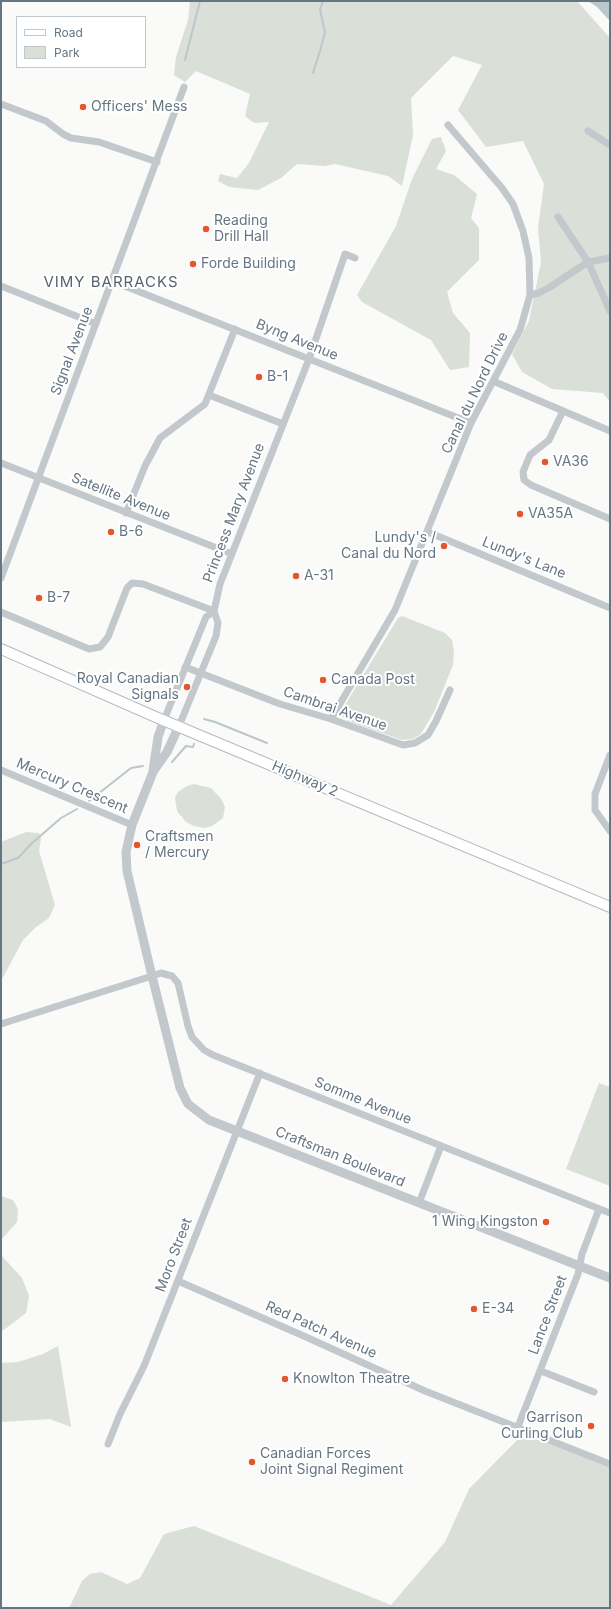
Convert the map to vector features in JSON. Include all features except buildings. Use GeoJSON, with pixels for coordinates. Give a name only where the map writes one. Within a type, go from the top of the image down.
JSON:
{"type":"FeatureCollection","features":[{"type":"Feature","properties":{"kind":"main road","name":"Highway 2"},"geometry":{"type":"LineString","coordinates":[[1,649],[164,720],[610,908]]}},
{"type":"Feature","properties":{"kind":"street","name":"Signal Avenue"},"geometry":{"type":"LineString","coordinates":[[1,578],[184,87]]}},
{"type":"Feature","properties":{"kind":"street"},"geometry":{"type":"LineString","coordinates":[[1,104],[46,120],[63,134],[71,138],[99,142],[157,162]]}},
{"type":"Feature","properties":{"kind":"street","name":"Canal du Nord Drive"},"geometry":{"type":"LineString","coordinates":[[331,720],[390,622],[472,423],[520,330],[530,295],[529,258],[523,230],[513,204],[502,188],[448,125]]}},
{"type":"Feature","properties":{"kind":"street"},"geometry":{"type":"LineString","coordinates":[[588,131],[610,145]]}},
{"type":"Feature","properties":{"kind":"street"},"geometry":{"type":"LineString","coordinates":[[558,217],[588,262],[610,311]]}},
{"type":"Feature","properties":{"kind":"street","name":"Princess Mary Avenue"},"geometry":{"type":"LineString","coordinates":[[179,726],[216,636],[218,623],[214,611],[220,584],[309,359],[345,254],[355,258]]}},
{"type":"Feature","properties":{"kind":"street"},"geometry":{"type":"LineString","coordinates":[[530,295],[539,293],[550,287],[588,262],[610,258]]}},
{"type":"Feature","properties":{"kind":"street","name":"Byng Avenue"},"geometry":{"type":"LineString","coordinates":[[112,281],[472,423]]}},
{"type":"Feature","properties":{"kind":"street"},"geometry":{"type":"LineString","coordinates":[[1,286],[96,324]]}},
{"type":"Feature","properties":{"kind":"street"},"geometry":{"type":"LineString","coordinates":[[126,513],[160,438],[202,407],[209,395],[235,329]]}},
{"type":"Feature","properties":{"kind":"street"},"geometry":{"type":"LineString","coordinates":[[493,381],[610,431]]}},
{"type":"Feature","properties":{"kind":"street"},"geometry":{"type":"LineString","coordinates":[[209,395],[283,424]]}},
{"type":"Feature","properties":{"kind":"street"},"geometry":{"type":"LineString","coordinates":[[563,411],[549,440],[530,455],[523,472],[524,480],[531,485],[610,519]]}},
{"type":"Feature","properties":{"kind":"street","name":"Satellite Avenue"},"geometry":{"type":"LineString","coordinates":[[1,464],[232,554]]}},
{"type":"Feature","properties":{"kind":"street","name":"Lundy's Lane"},"geometry":{"type":"LineString","coordinates":[[428,532],[610,608]]}},
{"type":"Feature","properties":{"kind":"street"},"geometry":{"type":"LineString","coordinates":[[1,612],[89,649],[100,647],[108,637],[128,588],[132,583],[143,584],[214,611]]}},
{"type":"Feature","properties":{"kind":"street","name":"Princess Mary Avenue"},"geometry":{"type":"LineString","coordinates":[[164,720],[206,616],[214,611]]}},
{"type":"Feature","properties":{"kind":"street","name":"Cambrai Avenue"},"geometry":{"type":"LineString","coordinates":[[186,666],[280,704],[331,720],[398,744],[410,745],[422,740],[428,735],[450,690]]}},
{"type":"Feature","properties":{"kind":"street","name":"Craftsman Boulevard"},"geometry":{"type":"LineString","coordinates":[[153,772],[155,751],[164,720]]}},
{"type":"Feature","properties":{"kind":"street","name":"Craftsman Boulevard"},"geometry":{"type":"LineString","coordinates":[[179,726],[167,752],[153,772],[132,826],[126,852],[127,871],[183,1097],[201,1116],[236,1131],[610,1278]]}},
{"type":"Feature","properties":{"kind":"street"},"geometry":{"type":"LineString","coordinates":[[610,755],[595,794],[595,810],[610,831]]}},
{"type":"Feature","properties":{"kind":"street","name":"Mercury Crescent"},"geometry":{"type":"LineString","coordinates":[[1,770],[132,826]]}},
{"type":"Feature","properties":{"kind":"street","name":"Somme Avenue"},"geometry":{"type":"LineString","coordinates":[[152,976],[161,973],[175,978],[192,1037],[201,1047],[213,1055],[610,1213]]}},
{"type":"Feature","properties":{"kind":"street"},"geometry":{"type":"LineString","coordinates":[[1,1024],[152,976]]}},
{"type":"Feature","properties":{"kind":"street","name":"Moro Street"},"geometry":{"type":"LineString","coordinates":[[108,1444],[120,1414],[144,1366],[260,1073]]}},
{"type":"Feature","properties":{"kind":"street"},"geometry":{"type":"LineString","coordinates":[[419,1203],[441,1146]]}},
{"type":"Feature","properties":{"kind":"street","name":"Lance Street"},"geometry":{"type":"LineString","coordinates":[[517,1429],[541,1371],[580,1266],[582,1254],[599,1209]]}},
{"type":"Feature","properties":{"kind":"street","name":"Red Patch Avenue"},"geometry":{"type":"LineString","coordinates":[[178,1282],[306,1337],[425,1392],[610,1464]]}},
{"type":"Feature","properties":{"kind":"street"},"geometry":{"type":"LineString","coordinates":[[541,1371],[594,1392]]}},
{"type":"Feature","properties":{"kind":"green space"},"geometry":{"type":"Polygon","coordinates":[[[190,1],[577,1],[610,38],[610,402],[603,393],[552,389],[522,372],[512,354],[529,321],[541,262],[538,228],[544,184],[523,141],[486,147],[458,110],[482,65],[453,56],[411,98],[413,135],[402,186],[388,176],[335,164],[325,166],[297,164],[281,178],[258,190],[229,187],[218,181],[220,174],[237,178],[249,163],[269,122],[254,123],[245,116],[250,94],[196,71],[185,82],[174,75],[176,57],[188,20],[190,1]]]}},
{"type":"Feature","properties":{"kind":"green space"},"geometry":{"type":"Polygon","coordinates":[[[441,137],[446,151],[436,169],[454,175],[477,194],[471,218],[479,228],[479,260],[447,292],[453,313],[470,333],[469,367],[450,370],[431,340],[362,302],[357,295],[396,226],[412,179],[432,139],[441,137]]]}},
{"type":"Feature","properties":{"kind":"green space"},"geometry":{"type":"Polygon","coordinates":[[[402,616],[445,633],[452,640],[454,652],[453,665],[434,712],[421,734],[413,739],[402,740],[348,721],[342,716],[342,710],[398,618],[402,616]]]}},
{"type":"Feature","properties":{"kind":"green space"},"geometry":{"type":"Polygon","coordinates":[[[194,784],[211,788],[222,800],[225,807],[223,818],[212,826],[205,828],[194,826],[186,822],[177,811],[175,798],[178,792],[187,786],[194,784]]]}},
{"type":"Feature","properties":{"kind":"green space"},"geometry":{"type":"Polygon","coordinates":[[[26,832],[39,833],[41,838],[39,851],[55,905],[49,918],[36,927],[23,940],[1,981],[1,842],[26,832]]]}},
{"type":"Feature","properties":{"kind":"green space"},"geometry":{"type":"Polygon","coordinates":[[[599,1083],[610,1087],[610,1186],[566,1169],[599,1083]]]}},
{"type":"Feature","properties":{"kind":"green space"},"geometry":{"type":"Polygon","coordinates":[[[1,1196],[13,1200],[18,1209],[17,1222],[1,1240],[1,1196]]]}},
{"type":"Feature","properties":{"kind":"green space"},"geometry":{"type":"Polygon","coordinates":[[[1,1255],[22,1278],[29,1296],[26,1313],[1,1332],[1,1255]]]}},
{"type":"Feature","properties":{"kind":"green space"},"geometry":{"type":"Polygon","coordinates":[[[58,1346],[71,1427],[50,1419],[1,1422],[1,1363],[18,1362],[43,1354],[58,1346]]]}},
{"type":"Feature","properties":{"kind":"green space"},"geometry":{"type":"Polygon","coordinates":[[[527,1430],[610,1464],[610,1608],[69,1608],[82,1581],[90,1574],[101,1572],[127,1584],[140,1578],[164,1534],[194,1526],[391,1605],[445,1542],[469,1489],[527,1430]]]}},
{"type":"Feature","properties":{"kind":"shaded area"},"geometry":{"type":"Polygon","coordinates":[[[588,1],[610,1],[610,21],[597,7],[588,1]]]}},
{"type":"Feature","properties":{"kind":"waterway"},"geometry":{"type":"LineString","coordinates":[[185,60],[200,1]]}},
{"type":"Feature","properties":{"kind":"waterway"},"geometry":{"type":"LineString","coordinates":[[313,73],[325,32],[320,10],[323,1]]}},
{"type":"Feature","properties":{"kind":"waterway"},"geometry":{"type":"LineString","coordinates":[[204,719],[267,743]]}},
{"type":"Feature","properties":{"kind":"waterway"},"geometry":{"type":"LineString","coordinates":[[172,762],[186,746],[193,747],[194,744]]}},
{"type":"Feature","properties":{"kind":"waterway"},"geometry":{"type":"LineString","coordinates":[[89,801],[131,768],[143,766]]}},
{"type":"Feature","properties":{"kind":"waterway"},"geometry":{"type":"LineString","coordinates":[[1,864],[18,858],[31,844],[61,818],[77,809]]}},
{"type":"Feature","properties":{"kind":"place","name":"Officers' Mess"},"geometry":{"type":"Point","coordinates":[83,107]}},
{"type":"Feature","properties":{"kind":"place","name":"Reading Drill Hall"},"geometry":{"type":"Point","coordinates":[206,229]}},
{"type":"Feature","properties":{"kind":"place","name":"Forde Building"},"geometry":{"type":"Point","coordinates":[193,264]}},
{"type":"Feature","properties":{"kind":"place","name":"B-1"},"geometry":{"type":"Point","coordinates":[259,377]}},
{"type":"Feature","properties":{"kind":"place","name":"VA36"},"geometry":{"type":"Point","coordinates":[545,462]}},
{"type":"Feature","properties":{"kind":"place","name":"VA35A"},"geometry":{"type":"Point","coordinates":[520,514]}},
{"type":"Feature","properties":{"kind":"place","name":"B-6"},"geometry":{"type":"Point","coordinates":[111,532]}},
{"type":"Feature","properties":{"kind":"place","name":"Lundy's / Canal du Nord"},"geometry":{"type":"Point","coordinates":[444,546]}},
{"type":"Feature","properties":{"kind":"place","name":"A-31"},"geometry":{"type":"Point","coordinates":[296,576]}},
{"type":"Feature","properties":{"kind":"place","name":"B-7"},"geometry":{"type":"Point","coordinates":[39,598]}},
{"type":"Feature","properties":{"kind":"place","name":"Canada Post"},"geometry":{"type":"Point","coordinates":[323,680]}},
{"type":"Feature","properties":{"kind":"place","name":"Royal Canadian Signals"},"geometry":{"type":"Point","coordinates":[187,687]}},
{"type":"Feature","properties":{"kind":"place","name":"Craftsmen / Mercury"},"geometry":{"type":"Point","coordinates":[137,845]}},
{"type":"Feature","properties":{"kind":"place","name":"1 Wing Kingston"},"geometry":{"type":"Point","coordinates":[546,1222]}},
{"type":"Feature","properties":{"kind":"place","name":"E-34"},"geometry":{"type":"Point","coordinates":[474,1309]}},
{"type":"Feature","properties":{"kind":"place","name":"Knowlton Theatre"},"geometry":{"type":"Point","coordinates":[285,1379]}},
{"type":"Feature","properties":{"kind":"place","name":"Garrison Curling Club"},"geometry":{"type":"Point","coordinates":[591,1426]}},
{"type":"Feature","properties":{"kind":"place","name":"Canadian Forces Joint Signal Regiment"},"geometry":{"type":"Point","coordinates":[252,1462]}},
{"type":"Feature","properties":{"kind":"district","name":"VIMY BARRACKS"},"geometry":{"type":"Point","coordinates":[111,282]}}]}
